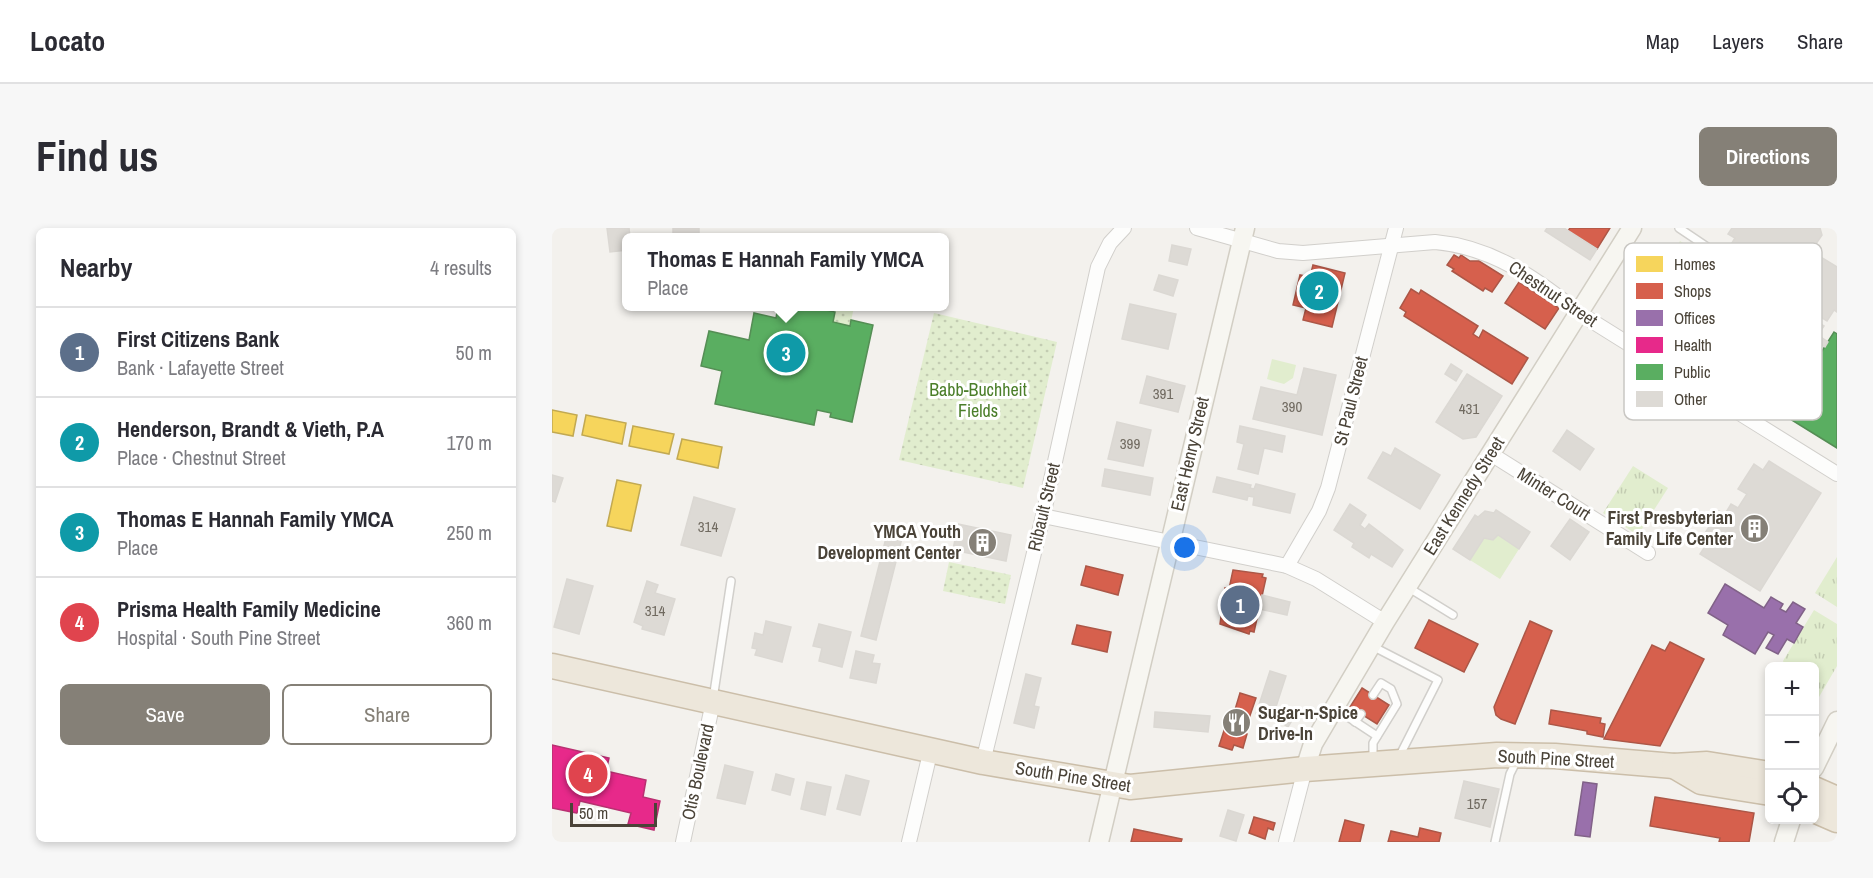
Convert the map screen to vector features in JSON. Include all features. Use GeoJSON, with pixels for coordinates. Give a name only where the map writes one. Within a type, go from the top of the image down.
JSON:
{"type":"FeatureCollection","features":[{"type":"Feature","properties":{"kind":"highway","name":"South Pine Street"},"geometry":{"type":"LineString","coordinates":[[552,666],[982,762],[1111,786],[1138,788],[1305,769],[1520,755],[1674,766],[1707,764],[1765,773]]}},
{"type":"Feature","properties":{"kind":"highway","name":"South Pine Street"},"geometry":{"type":"LineString","coordinates":[[1674,766],[1701,782],[1765,792]]}},
{"type":"Feature","properties":{"kind":"highway"},"geometry":{"type":"LineString","coordinates":[[1819,791],[1837,799]]}},
{"type":"Feature","properties":{"kind":"highway"},"geometry":{"type":"LineString","coordinates":[[1819,812],[1837,820]]}},
{"type":"Feature","properties":{"kind":"street","name":"Ribault Street"},"geometry":{"type":"LineString","coordinates":[[982,762],[1043,516],[1098,267],[1105,252],[1124,228]]}},
{"type":"Feature","properties":{"kind":"street","name":"Chestnut Street"},"geometry":{"type":"LineString","coordinates":[[1197,228],[1243,234],[1278,251],[1303,253],[1435,242],[1462,246],[1489,254],[1545,285],[1579,313],[1624,341]]}},
{"type":"Feature","properties":{"kind":"street","name":"St Paul Street"},"geometry":{"type":"LineString","coordinates":[[1287,566],[1319,511],[1328,488],[1396,228]]}},
{"type":"Feature","properties":{"kind":"street","name":"East Kennedy Street"},"geometry":{"type":"LineString","coordinates":[[1305,769],[1313,744],[1371,645],[1632,228]]}},
{"type":"Feature","properties":{"kind":"street","name":"East Henry Street"},"geometry":{"type":"LineString","coordinates":[[1099,842],[1243,234]]}},
{"type":"Feature","properties":{"kind":"street","name":"Chestnut Street"},"geometry":{"type":"LineString","coordinates":[[1750,420],[1837,474]]}},
{"type":"Feature","properties":{"kind":"street","name":"Minter Court"},"geometry":{"type":"LineString","coordinates":[[1491,454],[1648,553]]}},
{"type":"Feature","properties":{"kind":"street"},"geometry":{"type":"LineString","coordinates":[[1043,516],[1287,566],[1316,579],[1385,622]]}},
{"type":"Feature","properties":{"kind":"street","name":"Otis Boulevard"},"geometry":{"type":"LineString","coordinates":[[683,842],[713,702]]}},
{"type":"Feature","properties":{"kind":"street"},"geometry":{"type":"LineString","coordinates":[[1819,759],[1837,720]]}},
{"type":"Feature","properties":{"kind":"street"},"geometry":{"type":"LineString","coordinates":[[909,842],[931,749]]}},
{"type":"Feature","properties":{"kind":"street"},"geometry":{"type":"LineString","coordinates":[[1286,842],[1305,769]]}},
{"type":"Feature","properties":{"kind":"street"},"geometry":{"type":"LineString","coordinates":[[1784,842],[1789,824]]}},
{"type":"Feature","properties":{"kind":"lane"},"geometry":{"type":"LineString","coordinates":[[1679,228],[1701,243]]}},
{"type":"Feature","properties":{"kind":"lane"},"geometry":{"type":"LineString","coordinates":[[713,702],[731,581]]}},
{"type":"Feature","properties":{"kind":"lane"},"geometry":{"type":"LineString","coordinates":[[1407,587],[1453,615]]}},
{"type":"Feature","properties":{"kind":"lane"},"geometry":{"type":"LineString","coordinates":[[1371,645],[1437,680],[1397,762]]}},
{"type":"Feature","properties":{"kind":"lane"},"geometry":{"type":"LineString","coordinates":[[1373,695],[1381,683],[1392,689],[1397,704],[1372,743],[1373,764]]}},
{"type":"Feature","properties":{"kind":"lane"},"geometry":{"type":"LineString","coordinates":[[1334,708],[1377,736]]}},
{"type":"Feature","properties":{"kind":"lane"},"geometry":{"type":"LineString","coordinates":[[1355,722],[1361,714]]}},
{"type":"Feature","properties":{"kind":"lane"},"geometry":{"type":"LineString","coordinates":[[1495,842],[1510,774],[1520,755]]}},
{"type":"Feature","properties":{"kind":"green space"},"geometry":{"type":"Polygon","coordinates":[[[835,311],[853,311],[850,326],[833,322],[835,311]]]}},
{"type":"Feature","properties":{"kind":"green space","name":"Babb-Buchheit Fields"},"geometry":{"type":"Polygon","coordinates":[[[934,313],[1057,342],[1023,488],[899,460],[934,313]]]}},
{"type":"Feature","properties":{"kind":"green space"},"geometry":{"type":"Polygon","coordinates":[[[1272,359],[1296,365],[1293,378],[1284,384],[1267,379],[1272,359]]]}},
{"type":"Feature","properties":{"kind":"green space"},"geometry":{"type":"Polygon","coordinates":[[[1633,466],[1668,488],[1638,535],[1603,513],[1633,466]]]}},
{"type":"Feature","properties":{"kind":"green space"},"geometry":{"type":"Polygon","coordinates":[[[1498,535],[1519,549],[1500,579],[1470,560],[1484,538],[1493,540],[1498,535]]]}},
{"type":"Feature","properties":{"kind":"green space"},"geometry":{"type":"Polygon","coordinates":[[[1837,557],[1837,607],[1815,593],[1837,557]]]}},
{"type":"Feature","properties":{"kind":"green space"},"geometry":{"type":"Polygon","coordinates":[[[949,562],[1011,575],[1005,604],[943,591],[949,562]]]}},
{"type":"Feature","properties":{"kind":"green space"},"geometry":{"type":"Polygon","coordinates":[[[1814,610],[1837,624],[1837,666],[1819,697],[1819,662],[1783,661],[1814,610]]]}},
{"type":"Feature","properties":{"kind":"building: Homes"},"geometry":{"type":"Polygon","coordinates":[[[552,410],[577,415],[573,436],[552,432],[552,410]]]}},
{"type":"Feature","properties":{"kind":"building: Homes"},"geometry":{"type":"Polygon","coordinates":[[[586,415],[626,423],[622,444],[582,435],[586,415]]]}},
{"type":"Feature","properties":{"kind":"building: Homes"},"geometry":{"type":"Polygon","coordinates":[[[633,426],[674,434],[669,454],[629,446],[633,426]]]}},
{"type":"Feature","properties":{"kind":"building: Homes"},"geometry":{"type":"Polygon","coordinates":[[[682,439],[722,447],[718,468],[677,459],[682,439]]]}},
{"type":"Feature","properties":{"kind":"building: Homes"},"geometry":{"type":"Polygon","coordinates":[[[617,480],[641,485],[631,531],[607,526],[617,480]]]}},
{"type":"Feature","properties":{"kind":"building: Shops"},"geometry":{"type":"Polygon","coordinates":[[[1570,228],[1610,228],[1597,249],[1568,231],[1570,228]]]}},
{"type":"Feature","properties":{"kind":"building: Shops"},"geometry":{"type":"Polygon","coordinates":[[[1454,255],[1459,258],[1461,255],[1470,261],[1479,261],[1503,276],[1492,292],[1485,288],[1483,291],[1452,271],[1454,269],[1447,265],[1454,255]]]}},
{"type":"Feature","properties":{"kind":"building: Shops"},"geometry":{"type":"Polygon","coordinates":[[[1313,265],[1345,273],[1332,327],[1303,320],[1306,308],[1293,305],[1300,275],[1310,277],[1313,265]]]}},
{"type":"Feature","properties":{"kind":"building: Shops"},"geometry":{"type":"Polygon","coordinates":[[[1519,282],[1559,308],[1545,329],[1505,303],[1519,282]]]}},
{"type":"Feature","properties":{"kind":"building: Shops"},"geometry":{"type":"Polygon","coordinates":[[[1411,289],[1419,294],[1421,290],[1478,326],[1473,334],[1479,338],[1483,330],[1528,358],[1512,384],[1404,316],[1406,312],[1400,308],[1411,289]]]}},
{"type":"Feature","properties":{"kind":"building: Shops"},"geometry":{"type":"Polygon","coordinates":[[[1086,566],[1123,575],[1118,595],[1081,585],[1086,566]]]}},
{"type":"Feature","properties":{"kind":"building: Shops"},"geometry":{"type":"Polygon","coordinates":[[[1233,570],[1263,574],[1262,577],[1266,578],[1254,632],[1250,631],[1249,634],[1220,624],[1225,588],[1229,589],[1233,570]]]}},
{"type":"Feature","properties":{"kind":"building: Shops"},"geometry":{"type":"Polygon","coordinates":[[[1429,620],[1478,644],[1464,672],[1415,648],[1429,620]]]}},
{"type":"Feature","properties":{"kind":"building: Shops"},"geometry":{"type":"Polygon","coordinates":[[[1530,621],[1552,631],[1515,724],[1496,715],[1494,707],[1530,621]]]}},
{"type":"Feature","properties":{"kind":"building: Shops"},"geometry":{"type":"Polygon","coordinates":[[[1077,625],[1111,632],[1107,652],[1072,644],[1077,625]]]}},
{"type":"Feature","properties":{"kind":"building: Shops"},"geometry":{"type":"Polygon","coordinates":[[[1670,642],[1704,659],[1660,746],[1604,739],[1652,645],[1665,651],[1670,642]]]}},
{"type":"Feature","properties":{"kind":"building: Shops"},"geometry":{"type":"Polygon","coordinates":[[[1362,688],[1389,705],[1377,724],[1350,707],[1362,688]]]}},
{"type":"Feature","properties":{"kind":"building: Shops","name":"Sugar-n-Spice Drive-In"},"geometry":{"type":"Polygon","coordinates":[[[1240,693],[1256,698],[1244,733],[1247,734],[1243,748],[1234,745],[1232,750],[1219,746],[1230,712],[1234,713],[1240,693]]]}},
{"type":"Feature","properties":{"kind":"building: Shops"},"geometry":{"type":"Polygon","coordinates":[[[1551,710],[1601,718],[1600,723],[1605,724],[1603,737],[1587,734],[1587,731],[1549,724],[1551,710]]]}},
{"type":"Feature","properties":{"kind":"building: Shops"},"geometry":{"type":"Polygon","coordinates":[[[1655,797],[1754,813],[1749,842],[1719,842],[1720,838],[1650,826],[1655,797]]]}},
{"type":"Feature","properties":{"kind":"building: Shops"},"geometry":{"type":"Polygon","coordinates":[[[1254,817],[1275,823],[1273,830],[1268,828],[1265,839],[1249,833],[1254,817]]]}},
{"type":"Feature","properties":{"kind":"building: Shops"},"geometry":{"type":"Polygon","coordinates":[[[1345,820],[1364,825],[1360,842],[1339,842],[1345,820]]]}},
{"type":"Feature","properties":{"kind":"building: Shops"},"geometry":{"type":"Polygon","coordinates":[[[1420,828],[1441,833],[1439,842],[1388,842],[1391,831],[1418,837],[1420,828]]]}},
{"type":"Feature","properties":{"kind":"building: Shops"},"geometry":{"type":"Polygon","coordinates":[[[1134,829],[1182,839],[1181,842],[1131,842],[1134,829]]]}},
{"type":"Feature","properties":{"kind":"building: Offices"},"geometry":{"type":"Polygon","coordinates":[[[1725,584],[1764,608],[1771,597],[1783,604],[1780,609],[1786,612],[1793,602],[1805,609],[1796,623],[1803,627],[1794,643],[1787,639],[1778,654],[1766,648],[1774,635],[1768,632],[1755,654],[1723,635],[1728,625],[1708,613],[1725,584]]]}},
{"type":"Feature","properties":{"kind":"building: Offices"},"geometry":{"type":"Polygon","coordinates":[[[1583,782],[1597,784],[1590,837],[1575,835],[1583,782]]]}},
{"type":"Feature","properties":{"kind":"building: Health"},"geometry":{"type":"Polygon","coordinates":[[[552,745],[609,758],[606,771],[646,780],[643,797],[660,801],[654,830],[628,824],[631,813],[580,801],[577,813],[552,808],[552,745]]]}},
{"type":"Feature","properties":{"kind":"building: Public"},"geometry":{"type":"Polygon","coordinates":[[[777,311],[831,311],[835,312],[833,322],[850,326],[851,320],[873,325],[852,422],[830,417],[831,413],[817,410],[814,425],[715,404],[722,371],[701,366],[709,331],[749,340],[754,313],[776,318],[777,311]]]}},
{"type":"Feature","properties":{"kind":"building: Public"},"geometry":{"type":"Polygon","coordinates":[[[1834,332],[1837,334],[1837,448],[1792,420],[1822,420],[1822,351],[1834,332]]]}},
{"type":"Feature","properties":{"kind":"building: Other"},"geometry":{"type":"Polygon","coordinates":[[[607,228],[629,228],[630,233],[622,233],[622,251],[610,252],[607,228]]]}},
{"type":"Feature","properties":{"kind":"building: Other"},"geometry":{"type":"Polygon","coordinates":[[[673,228],[699,228],[699,233],[673,233],[673,228]]]}},
{"type":"Feature","properties":{"kind":"building: Other"},"geometry":{"type":"Polygon","coordinates":[[[1547,228],[1564,228],[1597,249],[1590,260],[1545,231],[1547,228]]]}},
{"type":"Feature","properties":{"kind":"building: Other"},"geometry":{"type":"Polygon","coordinates":[[[1732,228],[1820,228],[1822,235],[1816,243],[1732,243],[1735,238],[1728,234],[1732,228]]]}},
{"type":"Feature","properties":{"kind":"building: Other"},"geometry":{"type":"Polygon","coordinates":[[[1172,245],[1191,249],[1187,265],[1169,261],[1172,245]]]}},
{"type":"Feature","properties":{"kind":"building: Other"},"geometry":{"type":"Polygon","coordinates":[[[1822,258],[1837,267],[1837,312],[1834,310],[1827,321],[1822,318],[1822,258]]]}},
{"type":"Feature","properties":{"kind":"building: Other"},"geometry":{"type":"Polygon","coordinates":[[[1159,275],[1178,280],[1173,296],[1154,290],[1159,275]]]}},
{"type":"Feature","properties":{"kind":"building: Other"},"geometry":{"type":"Polygon","coordinates":[[[1130,304],[1176,314],[1168,349],[1122,339],[1130,304]]]}},
{"type":"Feature","properties":{"kind":"building: Other"},"geometry":{"type":"Polygon","coordinates":[[[1822,338],[1828,342],[1825,347],[1822,345],[1822,338]]]}},
{"type":"Feature","properties":{"kind":"building: Other"},"geometry":{"type":"Polygon","coordinates":[[[1451,364],[1462,371],[1456,381],[1445,374],[1451,364]]]}},
{"type":"Feature","properties":{"kind":"building: Other"},"geometry":{"type":"Polygon","coordinates":[[[1304,368],[1336,375],[1322,435],[1253,419],[1261,387],[1297,395],[1304,368]]]}},
{"type":"Feature","properties":{"kind":"building: Other"},"geometry":{"type":"Polygon","coordinates":[[[1467,374],[1502,396],[1476,437],[1463,439],[1436,422],[1467,374]]]}},
{"type":"Feature","properties":{"kind":"building: Other"},"geometry":{"type":"Polygon","coordinates":[[[1147,376],[1185,386],[1178,412],[1140,403],[1147,376]]]}},
{"type":"Feature","properties":{"kind":"building: Other"},"geometry":{"type":"Polygon","coordinates":[[[1117,422],[1151,430],[1143,466],[1108,459],[1117,422]]]}},
{"type":"Feature","properties":{"kind":"building: Other"},"geometry":{"type":"Polygon","coordinates":[[[1240,426],[1285,436],[1282,452],[1264,448],[1258,474],[1238,469],[1244,444],[1237,442],[1240,426]]]}},
{"type":"Feature","properties":{"kind":"building: Other"},"geometry":{"type":"Polygon","coordinates":[[[1567,430],[1594,449],[1580,470],[1553,451],[1567,430]]]}},
{"type":"Feature","properties":{"kind":"building: Other"},"geometry":{"type":"Polygon","coordinates":[[[1395,448],[1440,475],[1420,509],[1368,478],[1383,452],[1391,456],[1395,448]]]}},
{"type":"Feature","properties":{"kind":"building: Other","name":"First Presbyterian Family Life Center"},"geometry":{"type":"Polygon","coordinates":[[[1769,461],[1821,493],[1760,591],[1700,554],[1706,545],[1700,541],[1719,511],[1725,514],[1731,504],[1738,508],[1747,494],[1738,489],[1754,464],[1763,470],[1769,461]]]}},
{"type":"Feature","properties":{"kind":"building: Other"},"geometry":{"type":"Polygon","coordinates":[[[1105,469],[1153,478],[1150,495],[1102,486],[1105,469]]]}},
{"type":"Feature","properties":{"kind":"building: Other"},"geometry":{"type":"Polygon","coordinates":[[[552,475],[563,478],[555,502],[552,501],[552,475]]]}},
{"type":"Feature","properties":{"kind":"building: Other"},"geometry":{"type":"Polygon","coordinates":[[[1217,477],[1251,485],[1250,488],[1254,489],[1256,484],[1295,494],[1290,513],[1253,505],[1254,497],[1248,496],[1247,500],[1213,492],[1217,477]]]}},
{"type":"Feature","properties":{"kind":"building: Other"},"geometry":{"type":"Polygon","coordinates":[[[694,497],[735,509],[721,556],[681,545],[694,497]]]}},
{"type":"Feature","properties":{"kind":"building: Other"},"geometry":{"type":"Polygon","coordinates":[[[1350,504],[1366,515],[1360,525],[1365,529],[1369,524],[1403,550],[1392,567],[1371,554],[1369,558],[1352,547],[1354,543],[1334,530],[1350,504]]]}},
{"type":"Feature","properties":{"kind":"building: Other"},"geometry":{"type":"Polygon","coordinates":[[[1496,510],[1530,532],[1519,549],[1498,535],[1493,540],[1484,538],[1470,560],[1453,549],[1475,515],[1478,517],[1485,511],[1494,513],[1496,510]]]}},
{"type":"Feature","properties":{"kind":"building: Other"},"geometry":{"type":"Polygon","coordinates":[[[1570,519],[1589,532],[1570,560],[1551,546],[1570,519]]]}},
{"type":"Feature","properties":{"kind":"building: Other","name":"YMCA Youth Development Center"},"geometry":{"type":"Polygon","coordinates":[[[958,524],[1011,535],[1006,561],[953,550],[958,524]]]}},
{"type":"Feature","properties":{"kind":"building: Other"},"geometry":{"type":"Polygon","coordinates":[[[887,534],[902,538],[876,640],[861,636],[887,534]]]}},
{"type":"Feature","properties":{"kind":"building: Other"},"geometry":{"type":"Polygon","coordinates":[[[567,579],[593,586],[579,634],[554,627],[567,579]]]}},
{"type":"Feature","properties":{"kind":"building: Other"},"geometry":{"type":"Polygon","coordinates":[[[647,581],[658,585],[655,593],[675,599],[664,635],[642,629],[643,626],[634,622],[647,581]]]}},
{"type":"Feature","properties":{"kind":"building: Other"},"geometry":{"type":"Polygon","coordinates":[[[1262,595],[1290,602],[1287,615],[1259,609],[1262,595]]]}},
{"type":"Feature","properties":{"kind":"building: Other"},"geometry":{"type":"Polygon","coordinates":[[[766,621],[791,627],[782,662],[755,655],[757,649],[752,648],[755,633],[763,635],[766,621]]]}},
{"type":"Feature","properties":{"kind":"building: Other"},"geometry":{"type":"Polygon","coordinates":[[[819,624],[851,632],[842,667],[819,661],[822,648],[813,646],[819,624]]]}},
{"type":"Feature","properties":{"kind":"building: Other"},"geometry":{"type":"Polygon","coordinates":[[[856,651],[874,655],[872,663],[880,664],[876,683],[850,678],[856,651]]]}},
{"type":"Feature","properties":{"kind":"building: Other"},"geometry":{"type":"Polygon","coordinates":[[[1270,671],[1286,676],[1272,719],[1256,714],[1270,671]]]}},
{"type":"Feature","properties":{"kind":"building: Other"},"geometry":{"type":"Polygon","coordinates":[[[1026,674],[1041,678],[1034,706],[1039,707],[1034,728],[1014,723],[1026,674]]]}},
{"type":"Feature","properties":{"kind":"building: Other"},"geometry":{"type":"Polygon","coordinates":[[[1287,708],[1296,714],[1288,727],[1279,721],[1287,708]]]}},
{"type":"Feature","properties":{"kind":"building: Other"},"geometry":{"type":"Polygon","coordinates":[[[1155,712],[1210,716],[1208,732],[1154,727],[1155,712]]]}},
{"type":"Feature","properties":{"kind":"building: Other"},"geometry":{"type":"Polygon","coordinates":[[[725,765],[753,772],[745,804],[717,798],[725,765]]]}},
{"type":"Feature","properties":{"kind":"building: Other"},"geometry":{"type":"Polygon","coordinates":[[[776,774],[794,779],[790,795],[772,790],[776,774]]]}},
{"type":"Feature","properties":{"kind":"building: Other"},"geometry":{"type":"Polygon","coordinates":[[[846,775],[869,781],[860,815],[837,809],[846,775]]]}},
{"type":"Feature","properties":{"kind":"building: Other"},"geometry":{"type":"Polygon","coordinates":[[[1464,781],[1499,789],[1490,827],[1455,818],[1464,781]]]}},
{"type":"Feature","properties":{"kind":"building: Other"},"geometry":{"type":"Polygon","coordinates":[[[807,782],[831,787],[825,815],[801,809],[807,782]]]}},
{"type":"Feature","properties":{"kind":"building: Other"},"geometry":{"type":"Polygon","coordinates":[[[1228,810],[1244,815],[1236,841],[1220,836],[1228,810]]]}},
{"type":"Feature","properties":{"kind":"place","name":"Henderson, Brandt & Vieth, P.A"},"geometry":{"type":"Point","coordinates":[1319,291]}},
{"type":"Feature","properties":{"kind":"place","name":"Thomas E Hannah Family YMCA"},"geometry":{"type":"Point","coordinates":[786,353]}},
{"type":"Feature","properties":{"kind":"place","name":"First Presbyterian Family Life Center"},"geometry":{"type":"Point","coordinates":[1754,528]}},
{"type":"Feature","properties":{"kind":"place","name":"YMCA Youth Development Center"},"geometry":{"type":"Point","coordinates":[982,542]}},
{"type":"Feature","properties":{"kind":"place","name":"First Citizens Bank"},"geometry":{"type":"Point","coordinates":[1240,605]}},
{"type":"Feature","properties":{"kind":"place","name":"Sugar-n-Spice Drive-In"},"geometry":{"type":"Point","coordinates":[1237,723]}},
{"type":"Feature","properties":{"kind":"place","name":"Prisma Health Family Medicine"},"geometry":{"type":"Point","coordinates":[588,774]}}]}
